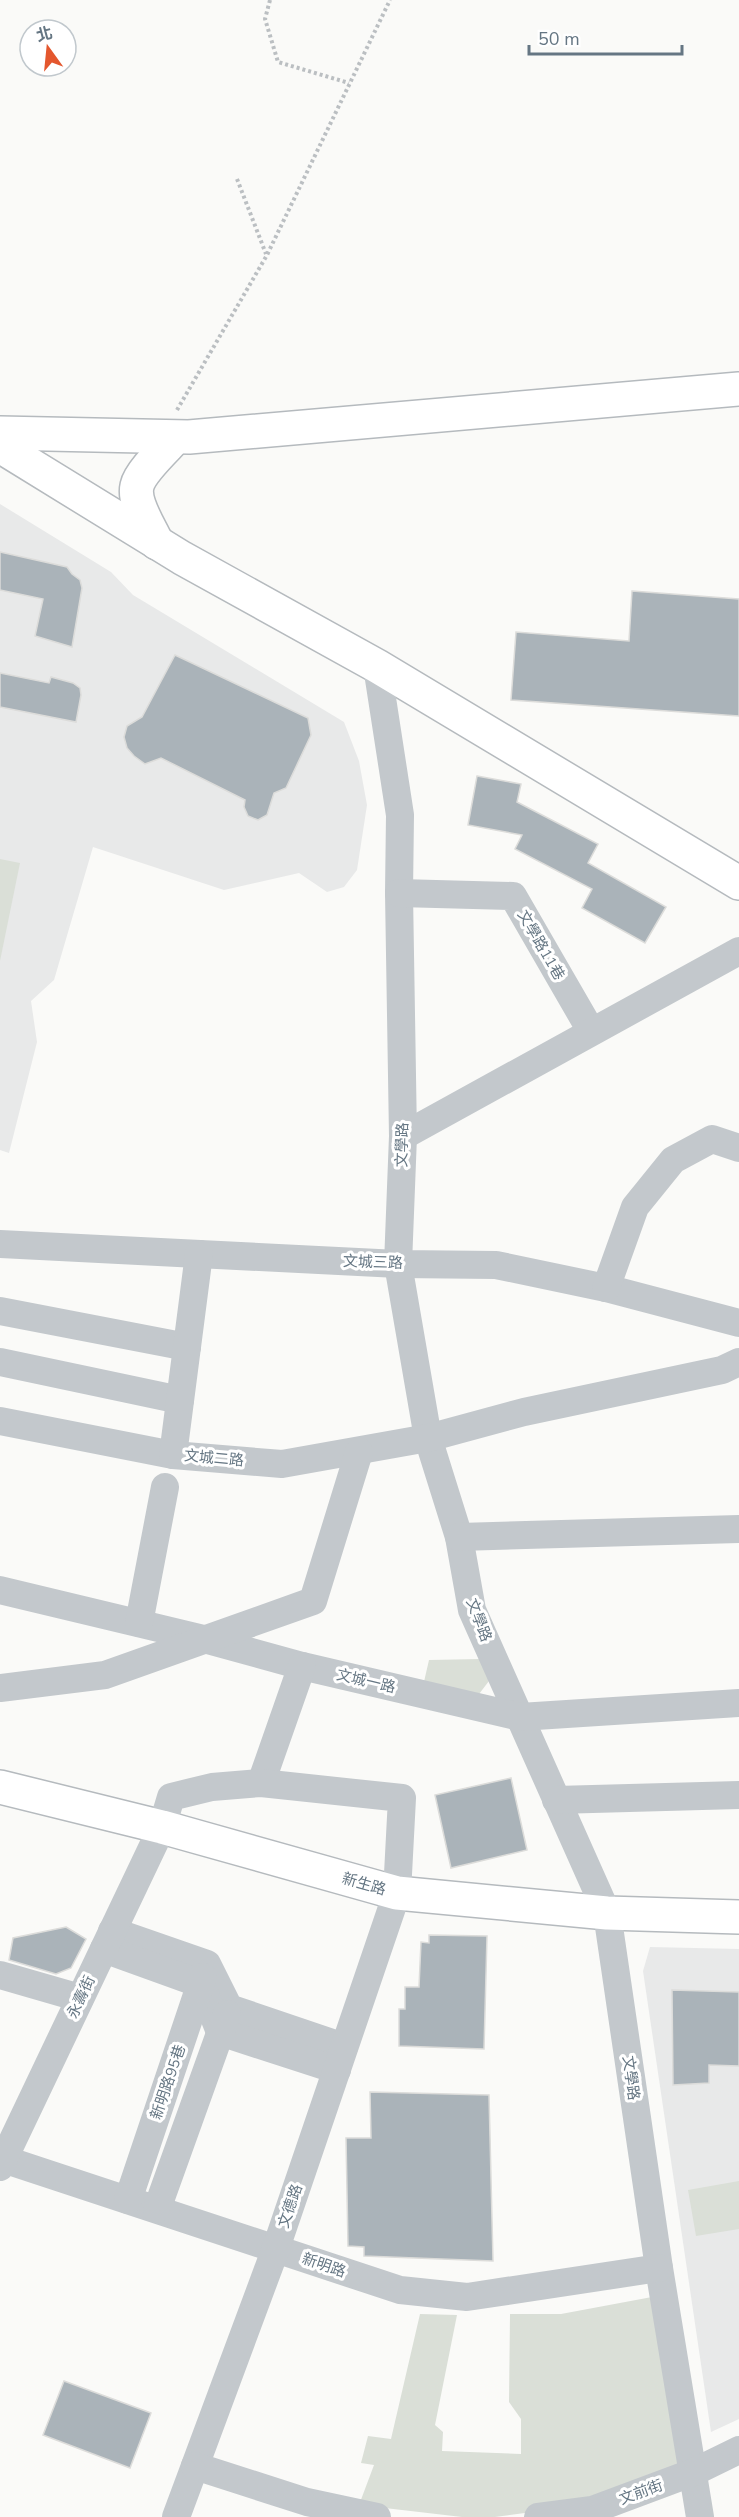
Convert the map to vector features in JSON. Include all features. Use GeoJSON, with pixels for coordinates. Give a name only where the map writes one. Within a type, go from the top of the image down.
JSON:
{"type":"FeatureCollection","features":[{"type":"Feature","properties":{"kind":"main road"},"geometry":{"type":"LineString","coordinates":[[0,433],[175,438],[739,388]]}},
{"type":"Feature","properties":{"kind":"main road"},"geometry":{"type":"LineString","coordinates":[[157,543],[138,502],[137,485],[148,468],[175,438]]}},
{"type":"Feature","properties":{"kind":"main road"},"geometry":{"type":"LineString","coordinates":[[0,446],[157,543],[376,666],[739,883]]}},
{"type":"Feature","properties":{"kind":"main road","name":"新生路"},"geometry":{"type":"LineString","coordinates":[[0,1787],[162,1827],[397,1893],[607,1913],[739,1917]]}},
{"type":"Feature","properties":{"kind":"street","name":"文學路"},"geometry":{"type":"LineString","coordinates":[[376,666],[400,815],[403,1136],[398,1264],[428,1438],[459,1537],[472,1610],[607,1913],[659,2268],[700,2517]]}},
{"type":"Feature","properties":{"kind":"street","name":"文學路11巷"},"geometry":{"type":"LineString","coordinates":[[399,893],[513,896],[591,1031]]}},
{"type":"Feature","properties":{"kind":"street"},"geometry":{"type":"LineString","coordinates":[[403,1136],[739,951]]}},
{"type":"Feature","properties":{"kind":"street"},"geometry":{"type":"LineString","coordinates":[[606,1288],[635,1207],[673,1160],[712,1139],[739,1148]]}},
{"type":"Feature","properties":{"kind":"street","name":"文城三路"},"geometry":{"type":"LineString","coordinates":[[0,1244],[398,1264],[496,1265],[606,1288],[739,1323]]}},
{"type":"Feature","properties":{"kind":"street"},"geometry":{"type":"LineString","coordinates":[[173,1455],[199,1254]]}},
{"type":"Feature","properties":{"kind":"street"},"geometry":{"type":"LineString","coordinates":[[0,1311],[187,1347]]}},
{"type":"Feature","properties":{"kind":"street"},"geometry":{"type":"LineString","coordinates":[[0,1362],[180,1400]]}},
{"type":"Feature","properties":{"kind":"street","name":"文城二路"},"geometry":{"type":"LineString","coordinates":[[0,1421],[173,1455],[282,1464],[428,1438],[524,1412],[722,1370],[739,1362]]}},
{"type":"Feature","properties":{"kind":"street"},"geometry":{"type":"LineString","coordinates":[[0,1689],[105,1675],[313,1600],[359,1452]]}},
{"type":"Feature","properties":{"kind":"street"},"geometry":{"type":"LineString","coordinates":[[139,1623],[165,1487]]}},
{"type":"Feature","properties":{"kind":"street"},"geometry":{"type":"LineString","coordinates":[[459,1537],[739,1529]]}},
{"type":"Feature","properties":{"kind":"street","name":"文城一路"},"geometry":{"type":"LineString","coordinates":[[0,1590],[204,1639],[302,1666],[520,1717],[739,1703]]}},
{"type":"Feature","properties":{"kind":"street"},"geometry":{"type":"LineString","coordinates":[[261,1783],[302,1666]]}},
{"type":"Feature","properties":{"kind":"street","name":"永壽街"},"geometry":{"type":"LineString","coordinates":[[1,2162],[162,1827],[171,1797],[212,1787],[261,1783]]}},
{"type":"Feature","properties":{"kind":"street","name":"文德路"},"geometry":{"type":"LineString","coordinates":[[176,2517],[276,2248],[397,1893],[402,1798],[261,1783]]}},
{"type":"Feature","properties":{"kind":"street"},"geometry":{"type":"LineString","coordinates":[[556,1800],[739,1795]]}},
{"type":"Feature","properties":{"kind":"street"},"geometry":{"type":"LineString","coordinates":[[108,1940],[204,1974],[225,2020],[158,2210]]}},
{"type":"Feature","properties":{"kind":"street","name":"新明路95巷"},"geometry":{"type":"LineString","coordinates":[[128,2200],[204,1974]]}},
{"type":"Feature","properties":{"kind":"street"},"geometry":{"type":"LineString","coordinates":[[0,1975],[80,1998]]}},
{"type":"Feature","properties":{"kind":"street"},"geometry":{"type":"LineString","coordinates":[[225,2020],[341,2059]]}},
{"type":"Feature","properties":{"kind":"street","name":"新明路"},"geometry":{"type":"LineString","coordinates":[[1,2162],[128,2200],[400,2290],[467,2297],[659,2268]]}},
{"type":"Feature","properties":{"kind":"street","name":"文前街"},"geometry":{"type":"LineString","coordinates":[[538,2517],[592,2510],[694,2472],[739,2450]]}},
{"type":"Feature","properties":{"kind":"street"},"geometry":{"type":"LineString","coordinates":[[195,2466],[307,2502],[377,2517]]}},
{"type":"Feature","properties":{"kind":"path"},"geometry":{"type":"LineString","coordinates":[[270,0],[265,19],[278,62],[349,83]]}},
{"type":"Feature","properties":{"kind":"path"},"geometry":{"type":"LineString","coordinates":[[175,438],[177,408],[267,255],[390,0]]}},
{"type":"Feature","properties":{"kind":"path"},"geometry":{"type":"LineString","coordinates":[[237,180],[267,255]]}},
{"type":"Feature","properties":{"kind":"shaded area"},"geometry":{"type":"Polygon","coordinates":[[[0,504],[111,572],[133,595],[344,722],[359,761],[367,805],[357,870],[344,887],[327,892],[299,873],[224,890],[93,847],[54,980],[31,1001],[37,1042],[9,1153],[0,1150],[0,504]]]}},
{"type":"Feature","properties":{"kind":"shaded area"},"geometry":{"type":"Polygon","coordinates":[[[0,859],[20,863],[0,961],[0,859]]]}},
{"type":"Feature","properties":{"kind":"shaded area"},"geometry":{"type":"Polygon","coordinates":[[[481,1659],[489,1681],[479,1694],[423,1686],[429,1660],[481,1659]]]}},
{"type":"Feature","properties":{"kind":"shaded area"},"geometry":{"type":"Polygon","coordinates":[[[650,1947],[739,1949],[739,2419],[711,2432],[643,1971],[650,1947]]]}},
{"type":"Feature","properties":{"kind":"shaded area"},"geometry":{"type":"Polygon","coordinates":[[[739,2181],[739,2229],[696,2236],[688,2190],[739,2181]]]}},
{"type":"Feature","properties":{"kind":"shaded area"},"geometry":{"type":"Polygon","coordinates":[[[652,2297],[688,2468],[591,2504],[495,2517],[462,2517],[359,2505],[374,2465],[361,2463],[368,2436],[391,2439],[420,2314],[457,2315],[435,2425],[443,2432],[442,2451],[521,2454],[521,2419],[509,2402],[510,2314],[561,2314],[652,2297]]]}},
{"type":"Feature","properties":{"kind":"building"},"geometry":{"type":"Polygon","coordinates":[[[0,552],[67,567],[80,580],[82,588],[72,647],[35,636],[43,599],[0,590],[0,552]]]}},
{"type":"Feature","properties":{"kind":"building"},"geometry":{"type":"Polygon","coordinates":[[[632,591],[739,599],[739,716],[511,700],[516,632],[629,641],[632,591]]]}},
{"type":"Feature","properties":{"kind":"building"},"geometry":{"type":"Polygon","coordinates":[[[175,655],[308,718],[311,735],[286,788],[274,793],[267,815],[258,820],[248,816],[244,807],[245,800],[161,758],[145,764],[127,748],[124,737],[127,726],[142,717],[175,655]]]}},
{"type":"Feature","properties":{"kind":"building"},"geometry":{"type":"Polygon","coordinates":[[[0,673],[49,683],[51,677],[73,683],[80,688],[81,695],[76,722],[0,707],[0,673]]]}},
{"type":"Feature","properties":{"kind":"building"},"geometry":{"type":"Polygon","coordinates":[[[477,776],[521,784],[517,802],[598,844],[588,863],[666,907],[645,943],[582,908],[592,889],[515,849],[522,835],[468,825],[477,776]]]}},
{"type":"Feature","properties":{"kind":"building"},"geometry":{"type":"Polygon","coordinates":[[[511,1778],[527,1850],[451,1868],[435,1795],[511,1778]]]}},
{"type":"Feature","properties":{"kind":"building"},"geometry":{"type":"Polygon","coordinates":[[[66,1927],[86,1939],[71,1968],[56,1974],[9,1960],[13,1938],[66,1927]]]}},
{"type":"Feature","properties":{"kind":"building"},"geometry":{"type":"Polygon","coordinates":[[[429,1935],[487,1936],[484,2049],[399,2046],[399,2009],[405,2009],[405,1987],[419,1987],[421,1942],[429,1943],[429,1935]]]}},
{"type":"Feature","properties":{"kind":"building"},"geometry":{"type":"Polygon","coordinates":[[[672,1990],[739,1992],[739,2066],[709,2065],[709,2083],[673,2085],[672,1990]]]}},
{"type":"Feature","properties":{"kind":"building"},"geometry":{"type":"Polygon","coordinates":[[[370,2092],[489,2095],[493,2261],[364,2256],[364,2247],[348,2246],[346,2138],[371,2138],[370,2092]]]}},
{"type":"Feature","properties":{"kind":"building"},"geometry":{"type":"Polygon","coordinates":[[[64,2381],[151,2413],[130,2468],[43,2435],[64,2381]]]}}]}
